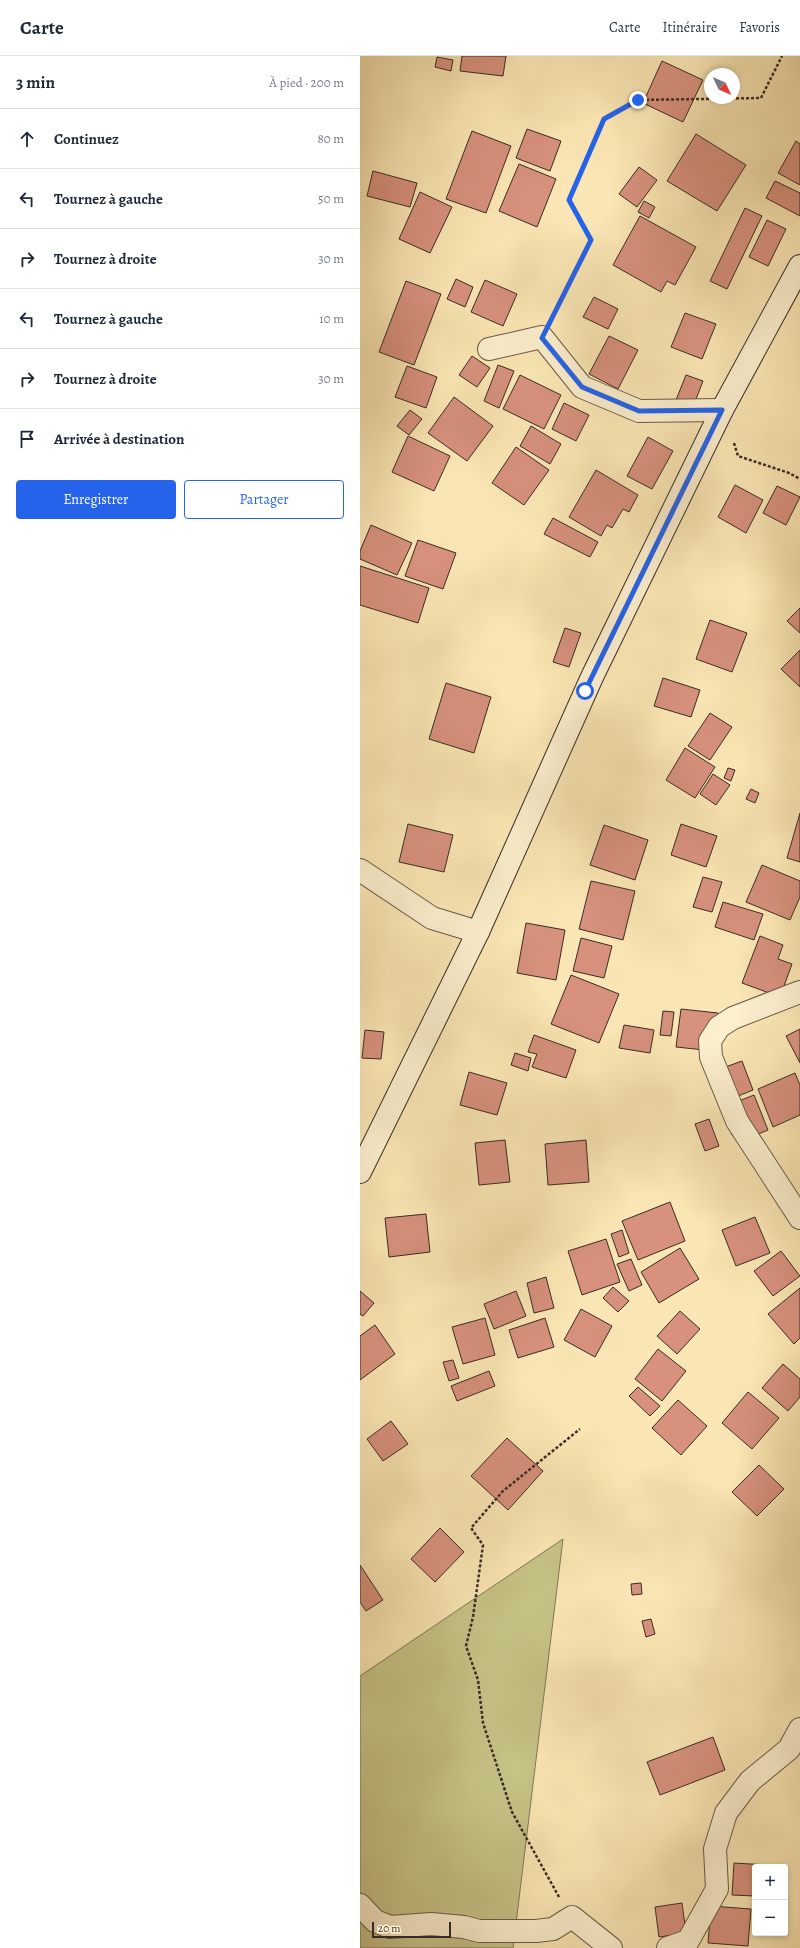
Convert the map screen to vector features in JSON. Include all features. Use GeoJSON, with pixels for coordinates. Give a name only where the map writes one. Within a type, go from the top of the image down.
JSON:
{"type":"FeatureCollection","features":[{"type":"Feature","properties":{"kind":"street"},"geometry":{"type":"LineString","coordinates":[[360,1172],[478,932],[592,677],[722,410],[800,266]]}},
{"type":"Feature","properties":{"kind":"street"},"geometry":{"type":"LineString","coordinates":[[489,349],[542,338],[582,387],[639,411],[722,410]]}},
{"type":"Feature","properties":{"kind":"street"},"geometry":{"type":"LineString","coordinates":[[360,870],[432,918],[478,932]]}},
{"type":"Feature","properties":{"kind":"street"},"geometry":{"type":"LineString","coordinates":[[800,992],[733,1018],[719,1027],[710,1041],[711,1057],[737,1121],[800,1218]]}},
{"type":"Feature","properties":{"kind":"street"},"geometry":{"type":"LineString","coordinates":[[668,1948],[688,1941],[717,1889],[715,1849],[726,1813],[750,1781],[789,1750],[800,1729]]}},
{"type":"Feature","properties":{"kind":"street"},"geometry":{"type":"LineString","coordinates":[[360,1905],[375,1922],[390,1927],[431,1924],[464,1927],[479,1931],[536,1931],[553,1929],[572,1917],[611,1948]]}},
{"type":"Feature","properties":{"kind":"path"},"geometry":{"type":"LineString","coordinates":[[542,338],[591,240],[569,200],[604,119],[638,100],[761,98],[782,56]]}},
{"type":"Feature","properties":{"kind":"path"},"geometry":{"type":"LineString","coordinates":[[722,410],[738,456],[789,473],[800,479]]}},
{"type":"Feature","properties":{"kind":"path"},"geometry":{"type":"LineString","coordinates":[[572,1917],[549,1880],[512,1812],[483,1723],[478,1680],[466,1646],[472,1618],[482,1545],[471,1528],[503,1491],[580,1429]]}},
{"type":"Feature","properties":{"kind":"shaded area"},"geometry":{"type":"Polygon","coordinates":[[[563,1539],[513,1948],[360,1948],[360,1676],[563,1539]]]}},
{"type":"Feature","properties":{"kind":"building"},"geometry":{"type":"Polygon","coordinates":[[[462,56],[506,56],[503,76],[460,71],[462,56]]]}},
{"type":"Feature","properties":{"kind":"building"},"geometry":{"type":"Polygon","coordinates":[[[437,57],[453,60],[451,71],[435,67],[437,57]]]}},
{"type":"Feature","properties":{"kind":"building"},"geometry":{"type":"Polygon","coordinates":[[[662,61],[703,80],[683,122],[643,103],[662,61]]]}},
{"type":"Feature","properties":{"kind":"building"},"geometry":{"type":"Polygon","coordinates":[[[527,129],[561,141],[550,171],[516,158],[527,129]]]}},
{"type":"Feature","properties":{"kind":"building"},"geometry":{"type":"Polygon","coordinates":[[[472,131],[511,146],[486,213],[446,199],[472,131]]]}},
{"type":"Feature","properties":{"kind":"building"},"geometry":{"type":"Polygon","coordinates":[[[696,134],[746,165],[717,211],[667,181],[696,134]]]}},
{"type":"Feature","properties":{"kind":"building"},"geometry":{"type":"Polygon","coordinates":[[[796,141],[800,144],[800,185],[778,173],[796,141]]]}},
{"type":"Feature","properties":{"kind":"building"},"geometry":{"type":"Polygon","coordinates":[[[519,164],[556,179],[537,227],[499,211],[519,164]]]}},
{"type":"Feature","properties":{"kind":"building"},"geometry":{"type":"Polygon","coordinates":[[[639,167],[657,180],[637,207],[619,194],[639,167]]]}},
{"type":"Feature","properties":{"kind":"building"},"geometry":{"type":"Polygon","coordinates":[[[373,171],[417,183],[410,207],[367,196],[373,171]]]}},
{"type":"Feature","properties":{"kind":"building"},"geometry":{"type":"Polygon","coordinates":[[[775,181],[800,193],[800,216],[766,198],[775,181]]]}},
{"type":"Feature","properties":{"kind":"building"},"geometry":{"type":"Polygon","coordinates":[[[420,192],[452,207],[430,253],[399,239],[420,192]]]}},
{"type":"Feature","properties":{"kind":"building"},"geometry":{"type":"Polygon","coordinates":[[[644,201],[655,207],[649,218],[638,212],[644,201]]]}},
{"type":"Feature","properties":{"kind":"building"},"geometry":{"type":"Polygon","coordinates":[[[745,208],[762,216],[727,289],[710,281],[745,208]]]}},
{"type":"Feature","properties":{"kind":"building"},"geometry":{"type":"Polygon","coordinates":[[[640,216],[696,247],[675,285],[667,281],[661,292],[613,265],[640,216]]]}},
{"type":"Feature","properties":{"kind":"building"},"geometry":{"type":"Polygon","coordinates":[[[767,220],[786,229],[768,266],[749,257],[767,220]]]}},
{"type":"Feature","properties":{"kind":"building"},"geometry":{"type":"Polygon","coordinates":[[[456,279],[473,287],[465,307],[447,299],[456,279]]]}},
{"type":"Feature","properties":{"kind":"building"},"geometry":{"type":"Polygon","coordinates":[[[485,280],[517,294],[503,326],[471,312],[485,280]]]}},
{"type":"Feature","properties":{"kind":"building"},"geometry":{"type":"Polygon","coordinates":[[[406,281],[441,294],[414,365],[379,352],[406,281]]]}},
{"type":"Feature","properties":{"kind":"building"},"geometry":{"type":"Polygon","coordinates":[[[594,297],[618,309],[608,329],[583,317],[594,297]]]}},
{"type":"Feature","properties":{"kind":"building"},"geometry":{"type":"Polygon","coordinates":[[[685,313],[716,324],[702,359],[671,347],[685,313]]]}},
{"type":"Feature","properties":{"kind":"building"},"geometry":{"type":"Polygon","coordinates":[[[609,336],[638,350],[618,389],[589,374],[609,336]]]}},
{"type":"Feature","properties":{"kind":"building"},"geometry":{"type":"Polygon","coordinates":[[[472,356],[490,368],[477,387],[459,375],[472,356]]]}},
{"type":"Feature","properties":{"kind":"building"},"geometry":{"type":"Polygon","coordinates":[[[498,365],[514,371],[499,408],[484,401],[498,365]]]}},
{"type":"Feature","properties":{"kind":"building"},"geometry":{"type":"Polygon","coordinates":[[[407,366],[437,377],[426,408],[395,397],[407,366]]]}},
{"type":"Feature","properties":{"kind":"building"},"geometry":{"type":"Polygon","coordinates":[[[520,375],[561,395],[544,429],[503,409],[520,375]]]}},
{"type":"Feature","properties":{"kind":"building"},"geometry":{"type":"Polygon","coordinates":[[[686,375],[703,381],[693,407],[676,400],[686,375]]]}},
{"type":"Feature","properties":{"kind":"building"},"geometry":{"type":"Polygon","coordinates":[[[454,397],[493,426],[467,461],[428,433],[454,397]]]}},
{"type":"Feature","properties":{"kind":"building"},"geometry":{"type":"Polygon","coordinates":[[[564,403],[589,415],[576,441],[552,429],[564,403]]]}},
{"type":"Feature","properties":{"kind":"building"},"geometry":{"type":"Polygon","coordinates":[[[410,410],[422,419],[409,435],[397,426],[410,410]]]}},
{"type":"Feature","properties":{"kind":"building"},"geometry":{"type":"Polygon","coordinates":[[[531,426],[561,444],[550,464],[520,446],[531,426]]]}},
{"type":"Feature","properties":{"kind":"building"},"geometry":{"type":"Polygon","coordinates":[[[408,436],[450,456],[434,491],[392,472],[408,436]]]}},
{"type":"Feature","properties":{"kind":"building"},"geometry":{"type":"Polygon","coordinates":[[[648,437],[673,451],[652,489],[627,476],[648,437]]]}},
{"type":"Feature","properties":{"kind":"building"},"geometry":{"type":"Polygon","coordinates":[[[516,447],[549,470],[524,505],[492,483],[516,447]]]}},
{"type":"Feature","properties":{"kind":"building"},"geometry":{"type":"Polygon","coordinates":[[[596,470],[638,495],[629,512],[623,509],[612,528],[607,525],[601,536],[569,517],[596,470]]]}},
{"type":"Feature","properties":{"kind":"building"},"geometry":{"type":"Polygon","coordinates":[[[735,485],[763,500],[746,533],[718,517],[735,485]]]}},
{"type":"Feature","properties":{"kind":"building"},"geometry":{"type":"Polygon","coordinates":[[[777,486],[800,497],[786,525],[763,513],[777,486]]]}},
{"type":"Feature","properties":{"kind":"building"},"geometry":{"type":"Polygon","coordinates":[[[553,518],[598,542],[590,557],[544,534],[553,518]]]}},
{"type":"Feature","properties":{"kind":"building"},"geometry":{"type":"Polygon","coordinates":[[[371,525],[412,543],[397,575],[360,559],[360,551],[371,525]]]}},
{"type":"Feature","properties":{"kind":"building"},"geometry":{"type":"Polygon","coordinates":[[[418,540],[456,553],[443,589],[405,576],[418,540]]]}},
{"type":"Feature","properties":{"kind":"building"},"geometry":{"type":"Polygon","coordinates":[[[360,566],[429,588],[418,623],[360,605],[360,566]]]}},
{"type":"Feature","properties":{"kind":"building"},"geometry":{"type":"Polygon","coordinates":[[[800,608],[800,633],[787,621],[800,608]]]}},
{"type":"Feature","properties":{"kind":"building"},"geometry":{"type":"Polygon","coordinates":[[[710,620],[747,633],[732,672],[696,659],[710,620]]]}},
{"type":"Feature","properties":{"kind":"building"},"geometry":{"type":"Polygon","coordinates":[[[565,628],[581,633],[569,667],[553,662],[565,628]]]}},
{"type":"Feature","properties":{"kind":"building"},"geometry":{"type":"Polygon","coordinates":[[[800,650],[800,687],[781,669],[800,650]]]}},
{"type":"Feature","properties":{"kind":"building"},"geometry":{"type":"Polygon","coordinates":[[[663,678],[700,690],[691,717],[654,706],[663,678]]]}},
{"type":"Feature","properties":{"kind":"building"},"geometry":{"type":"Polygon","coordinates":[[[446,683],[491,697],[474,753],[429,739],[446,683]]]}},
{"type":"Feature","properties":{"kind":"building"},"geometry":{"type":"Polygon","coordinates":[[[710,713],[732,727],[710,760],[688,746],[710,713]]]}},
{"type":"Feature","properties":{"kind":"building"},"geometry":{"type":"Polygon","coordinates":[[[685,748],[715,767],[695,798],[666,780],[685,748]]]}},
{"type":"Feature","properties":{"kind":"building"},"geometry":{"type":"Polygon","coordinates":[[[728,768],[735,770],[731,781],[724,778],[728,768]]]}},
{"type":"Feature","properties":{"kind":"building"},"geometry":{"type":"Polygon","coordinates":[[[713,774],[730,785],[716,805],[700,794],[713,774]]]}},
{"type":"Feature","properties":{"kind":"building"},"geometry":{"type":"Polygon","coordinates":[[[751,789],[759,793],[755,803],[746,799],[751,789]]]}},
{"type":"Feature","properties":{"kind":"building"},"geometry":{"type":"Polygon","coordinates":[[[800,813],[800,862],[787,858],[800,813]]]}},
{"type":"Feature","properties":{"kind":"building"},"geometry":{"type":"Polygon","coordinates":[[[408,824],[453,835],[444,872],[399,862],[408,824]]]}},
{"type":"Feature","properties":{"kind":"building"},"geometry":{"type":"Polygon","coordinates":[[[681,824],[717,836],[706,867],[671,855],[681,824]]]}},
{"type":"Feature","properties":{"kind":"building"},"geometry":{"type":"Polygon","coordinates":[[[604,825],[648,840],[635,880],[590,865],[604,825]]]}},
{"type":"Feature","properties":{"kind":"building"},"geometry":{"type":"Polygon","coordinates":[[[762,865],[800,881],[800,897],[790,920],[746,902],[762,865]]]}},
{"type":"Feature","properties":{"kind":"building"},"geometry":{"type":"Polygon","coordinates":[[[703,877],[722,882],[712,912],[693,907],[703,877]]]}},
{"type":"Feature","properties":{"kind":"building"},"geometry":{"type":"Polygon","coordinates":[[[591,881],[635,891],[623,940],[579,929],[591,881]]]}},
{"type":"Feature","properties":{"kind":"building"},"geometry":{"type":"Polygon","coordinates":[[[723,902],[763,914],[754,940],[715,927],[723,902]]]}},
{"type":"Feature","properties":{"kind":"building"},"geometry":{"type":"Polygon","coordinates":[[[526,923],[565,930],[556,980],[517,973],[526,923]]]}},
{"type":"Feature","properties":{"kind":"building"},"geometry":{"type":"Polygon","coordinates":[[[760,936],[783,945],[778,959],[792,964],[780,997],[742,983],[760,936]]]}},
{"type":"Feature","properties":{"kind":"building"},"geometry":{"type":"Polygon","coordinates":[[[581,938],[612,946],[604,978],[573,971],[581,938]]]}},
{"type":"Feature","properties":{"kind":"building"},"geometry":{"type":"Polygon","coordinates":[[[571,975],[619,994],[599,1043],[551,1024],[571,975]]]}},
{"type":"Feature","properties":{"kind":"building"},"geometry":{"type":"Polygon","coordinates":[[[681,1009],[718,1013],[714,1051],[676,1047],[681,1009]]]}},
{"type":"Feature","properties":{"kind":"building"},"geometry":{"type":"Polygon","coordinates":[[[663,1011],[674,1012],[671,1036],[660,1035],[663,1011]]]}},
{"type":"Feature","properties":{"kind":"building"},"geometry":{"type":"Polygon","coordinates":[[[624,1025],[654,1030],[650,1053],[619,1048],[624,1025]]]}},
{"type":"Feature","properties":{"kind":"building"},"geometry":{"type":"Polygon","coordinates":[[[800,1029],[800,1063],[786,1036],[800,1029]]]}},
{"type":"Feature","properties":{"kind":"building"},"geometry":{"type":"Polygon","coordinates":[[[365,1030],[384,1032],[381,1059],[362,1058],[365,1030]]]}},
{"type":"Feature","properties":{"kind":"building"},"geometry":{"type":"Polygon","coordinates":[[[534,1035],[576,1050],[566,1078],[532,1067],[537,1054],[528,1052],[534,1035]]]}},
{"type":"Feature","properties":{"kind":"building"},"geometry":{"type":"Polygon","coordinates":[[[515,1053],[531,1058],[528,1071],[511,1065],[515,1053]]]}},
{"type":"Feature","properties":{"kind":"building"},"geometry":{"type":"Polygon","coordinates":[[[742,1061],[753,1090],[721,1103],[709,1073],[742,1061]]]}},
{"type":"Feature","properties":{"kind":"building"},"geometry":{"type":"Polygon","coordinates":[[[469,1072],[507,1083],[497,1115],[460,1105],[469,1072]]]}},
{"type":"Feature","properties":{"kind":"building"},"geometry":{"type":"Polygon","coordinates":[[[795,1073],[800,1085],[800,1115],[773,1127],[758,1089],[795,1073]]]}},
{"type":"Feature","properties":{"kind":"building"},"geometry":{"type":"Polygon","coordinates":[[[754,1095],[768,1130],[749,1138],[746,1129],[732,1135],[721,1108],[754,1095]]]}},
{"type":"Feature","properties":{"kind":"building"},"geometry":{"type":"Polygon","coordinates":[[[709,1119],[719,1146],[705,1151],[695,1124],[709,1119]]]}},
{"type":"Feature","properties":{"kind":"building"},"geometry":{"type":"Polygon","coordinates":[[[505,1140],[510,1182],[479,1185],[475,1143],[505,1140]]]}},
{"type":"Feature","properties":{"kind":"building"},"geometry":{"type":"Polygon","coordinates":[[[586,1140],[589,1182],[548,1185],[545,1144],[586,1140]]]}},
{"type":"Feature","properties":{"kind":"building"},"geometry":{"type":"Polygon","coordinates":[[[670,1202],[685,1241],[638,1260],[622,1221],[670,1202]]]}},
{"type":"Feature","properties":{"kind":"building"},"geometry":{"type":"Polygon","coordinates":[[[426,1214],[430,1252],[389,1257],[385,1218],[426,1214]]]}},
{"type":"Feature","properties":{"kind":"building"},"geometry":{"type":"Polygon","coordinates":[[[755,1217],[770,1253],[736,1266],[722,1230],[755,1217]]]}},
{"type":"Feature","properties":{"kind":"building"},"geometry":{"type":"Polygon","coordinates":[[[622,1230],[629,1253],[619,1257],[611,1234],[622,1230]]]}},
{"type":"Feature","properties":{"kind":"building"},"geometry":{"type":"Polygon","coordinates":[[[606,1239],[620,1282],[582,1295],[568,1251],[606,1239]]]}},
{"type":"Feature","properties":{"kind":"building"},"geometry":{"type":"Polygon","coordinates":[[[680,1248],[699,1279],[659,1303],[641,1272],[680,1248]]]}},
{"type":"Feature","properties":{"kind":"building"},"geometry":{"type":"Polygon","coordinates":[[[781,1251],[800,1276],[773,1296],[754,1271],[781,1251]]]}},
{"type":"Feature","properties":{"kind":"building"},"geometry":{"type":"Polygon","coordinates":[[[631,1259],[642,1285],[629,1291],[617,1264],[631,1259]]]}},
{"type":"Feature","properties":{"kind":"building"},"geometry":{"type":"Polygon","coordinates":[[[546,1277],[554,1308],[534,1313],[527,1283],[546,1277]]]}},
{"type":"Feature","properties":{"kind":"building"},"geometry":{"type":"Polygon","coordinates":[[[613,1287],[629,1301],[618,1312],[603,1298],[613,1287]]]}},
{"type":"Feature","properties":{"kind":"building"},"geometry":{"type":"Polygon","coordinates":[[[800,1288],[800,1338],[794,1344],[768,1314],[800,1288]]]}},
{"type":"Feature","properties":{"kind":"building"},"geometry":{"type":"Polygon","coordinates":[[[360,1291],[374,1303],[363,1316],[360,1314],[360,1291]]]}},
{"type":"Feature","properties":{"kind":"building"},"geometry":{"type":"Polygon","coordinates":[[[516,1291],[526,1316],[494,1329],[484,1304],[516,1291]]]}},
{"type":"Feature","properties":{"kind":"building"},"geometry":{"type":"Polygon","coordinates":[[[581,1309],[612,1326],[595,1357],[564,1340],[581,1309]]]}},
{"type":"Feature","properties":{"kind":"building"},"geometry":{"type":"Polygon","coordinates":[[[680,1311],[700,1329],[677,1354],[657,1336],[680,1311]]]}},
{"type":"Feature","properties":{"kind":"building"},"geometry":{"type":"Polygon","coordinates":[[[485,1318],[495,1355],[463,1364],[452,1327],[485,1318]]]}},
{"type":"Feature","properties":{"kind":"building"},"geometry":{"type":"Polygon","coordinates":[[[545,1318],[554,1347],[518,1358],[509,1330],[545,1318]]]}},
{"type":"Feature","properties":{"kind":"building"},"geometry":{"type":"Polygon","coordinates":[[[375,1325],[395,1354],[360,1380],[360,1336],[375,1325]]]}},
{"type":"Feature","properties":{"kind":"building"},"geometry":{"type":"Polygon","coordinates":[[[658,1349],[686,1371],[662,1401],[635,1379],[658,1349]]]}},
{"type":"Feature","properties":{"kind":"building"},"geometry":{"type":"Polygon","coordinates":[[[453,1360],[459,1378],[449,1381],[443,1362],[453,1360]]]}},
{"type":"Feature","properties":{"kind":"building"},"geometry":{"type":"Polygon","coordinates":[[[783,1364],[800,1379],[800,1397],[788,1411],[762,1388],[783,1364]]]}},
{"type":"Feature","properties":{"kind":"building"},"geometry":{"type":"Polygon","coordinates":[[[489,1371],[495,1386],[457,1401],[451,1386],[489,1371]]]}},
{"type":"Feature","properties":{"kind":"building"},"geometry":{"type":"Polygon","coordinates":[[[638,1387],[660,1406],[650,1416],[629,1396],[638,1387]]]}},
{"type":"Feature","properties":{"kind":"building"},"geometry":{"type":"Polygon","coordinates":[[[748,1392],[779,1418],[752,1449],[722,1423],[748,1392]]]}},
{"type":"Feature","properties":{"kind":"building"},"geometry":{"type":"Polygon","coordinates":[[[678,1400],[707,1426],[681,1455],[652,1428],[678,1400]]]}},
{"type":"Feature","properties":{"kind":"building"},"geometry":{"type":"Polygon","coordinates":[[[391,1421],[408,1444],[383,1461],[367,1439],[391,1421]]]}},
{"type":"Feature","properties":{"kind":"building"},"geometry":{"type":"Polygon","coordinates":[[[507,1438],[543,1471],[508,1510],[471,1476],[507,1438]]]}},
{"type":"Feature","properties":{"kind":"building"},"geometry":{"type":"Polygon","coordinates":[[[759,1465],[784,1489],[757,1516],[732,1492],[759,1465]]]}},
{"type":"Feature","properties":{"kind":"building"},"geometry":{"type":"Polygon","coordinates":[[[440,1528],[464,1552],[435,1582],[411,1559],[440,1528]]]}},
{"type":"Feature","properties":{"kind":"building"},"geometry":{"type":"Polygon","coordinates":[[[360,1565],[383,1600],[366,1611],[360,1602],[360,1565]]]}},
{"type":"Feature","properties":{"kind":"building"},"geometry":{"type":"Polygon","coordinates":[[[641,1583],[642,1594],[632,1595],[631,1584],[641,1583]]]}},
{"type":"Feature","properties":{"kind":"building"},"geometry":{"type":"Polygon","coordinates":[[[651,1619],[655,1634],[646,1637],[642,1621],[651,1619]]]}},
{"type":"Feature","properties":{"kind":"building"},"geometry":{"type":"Polygon","coordinates":[[[713,1737],[725,1770],[660,1795],[647,1762],[713,1737]]]}},
{"type":"Feature","properties":{"kind":"building"},"geometry":{"type":"Polygon","coordinates":[[[734,1863],[752,1864],[752,1896],[732,1895],[734,1863]]]}},
{"type":"Feature","properties":{"kind":"building"},"geometry":{"type":"Polygon","coordinates":[[[682,1903],[686,1933],[659,1937],[655,1907],[682,1903]]]}},
{"type":"Feature","properties":{"kind":"building"},"geometry":{"type":"Polygon","coordinates":[[[711,1906],[751,1909],[748,1946],[708,1943],[711,1906]]]}},
{"type":"Feature","properties":{"kind":"route"},"geometry":{"type":"LineString","coordinates":[[585,691],[722,410],[639,411],[582,387],[542,338],[591,240],[569,200],[604,119],[638,100]]}}]}
